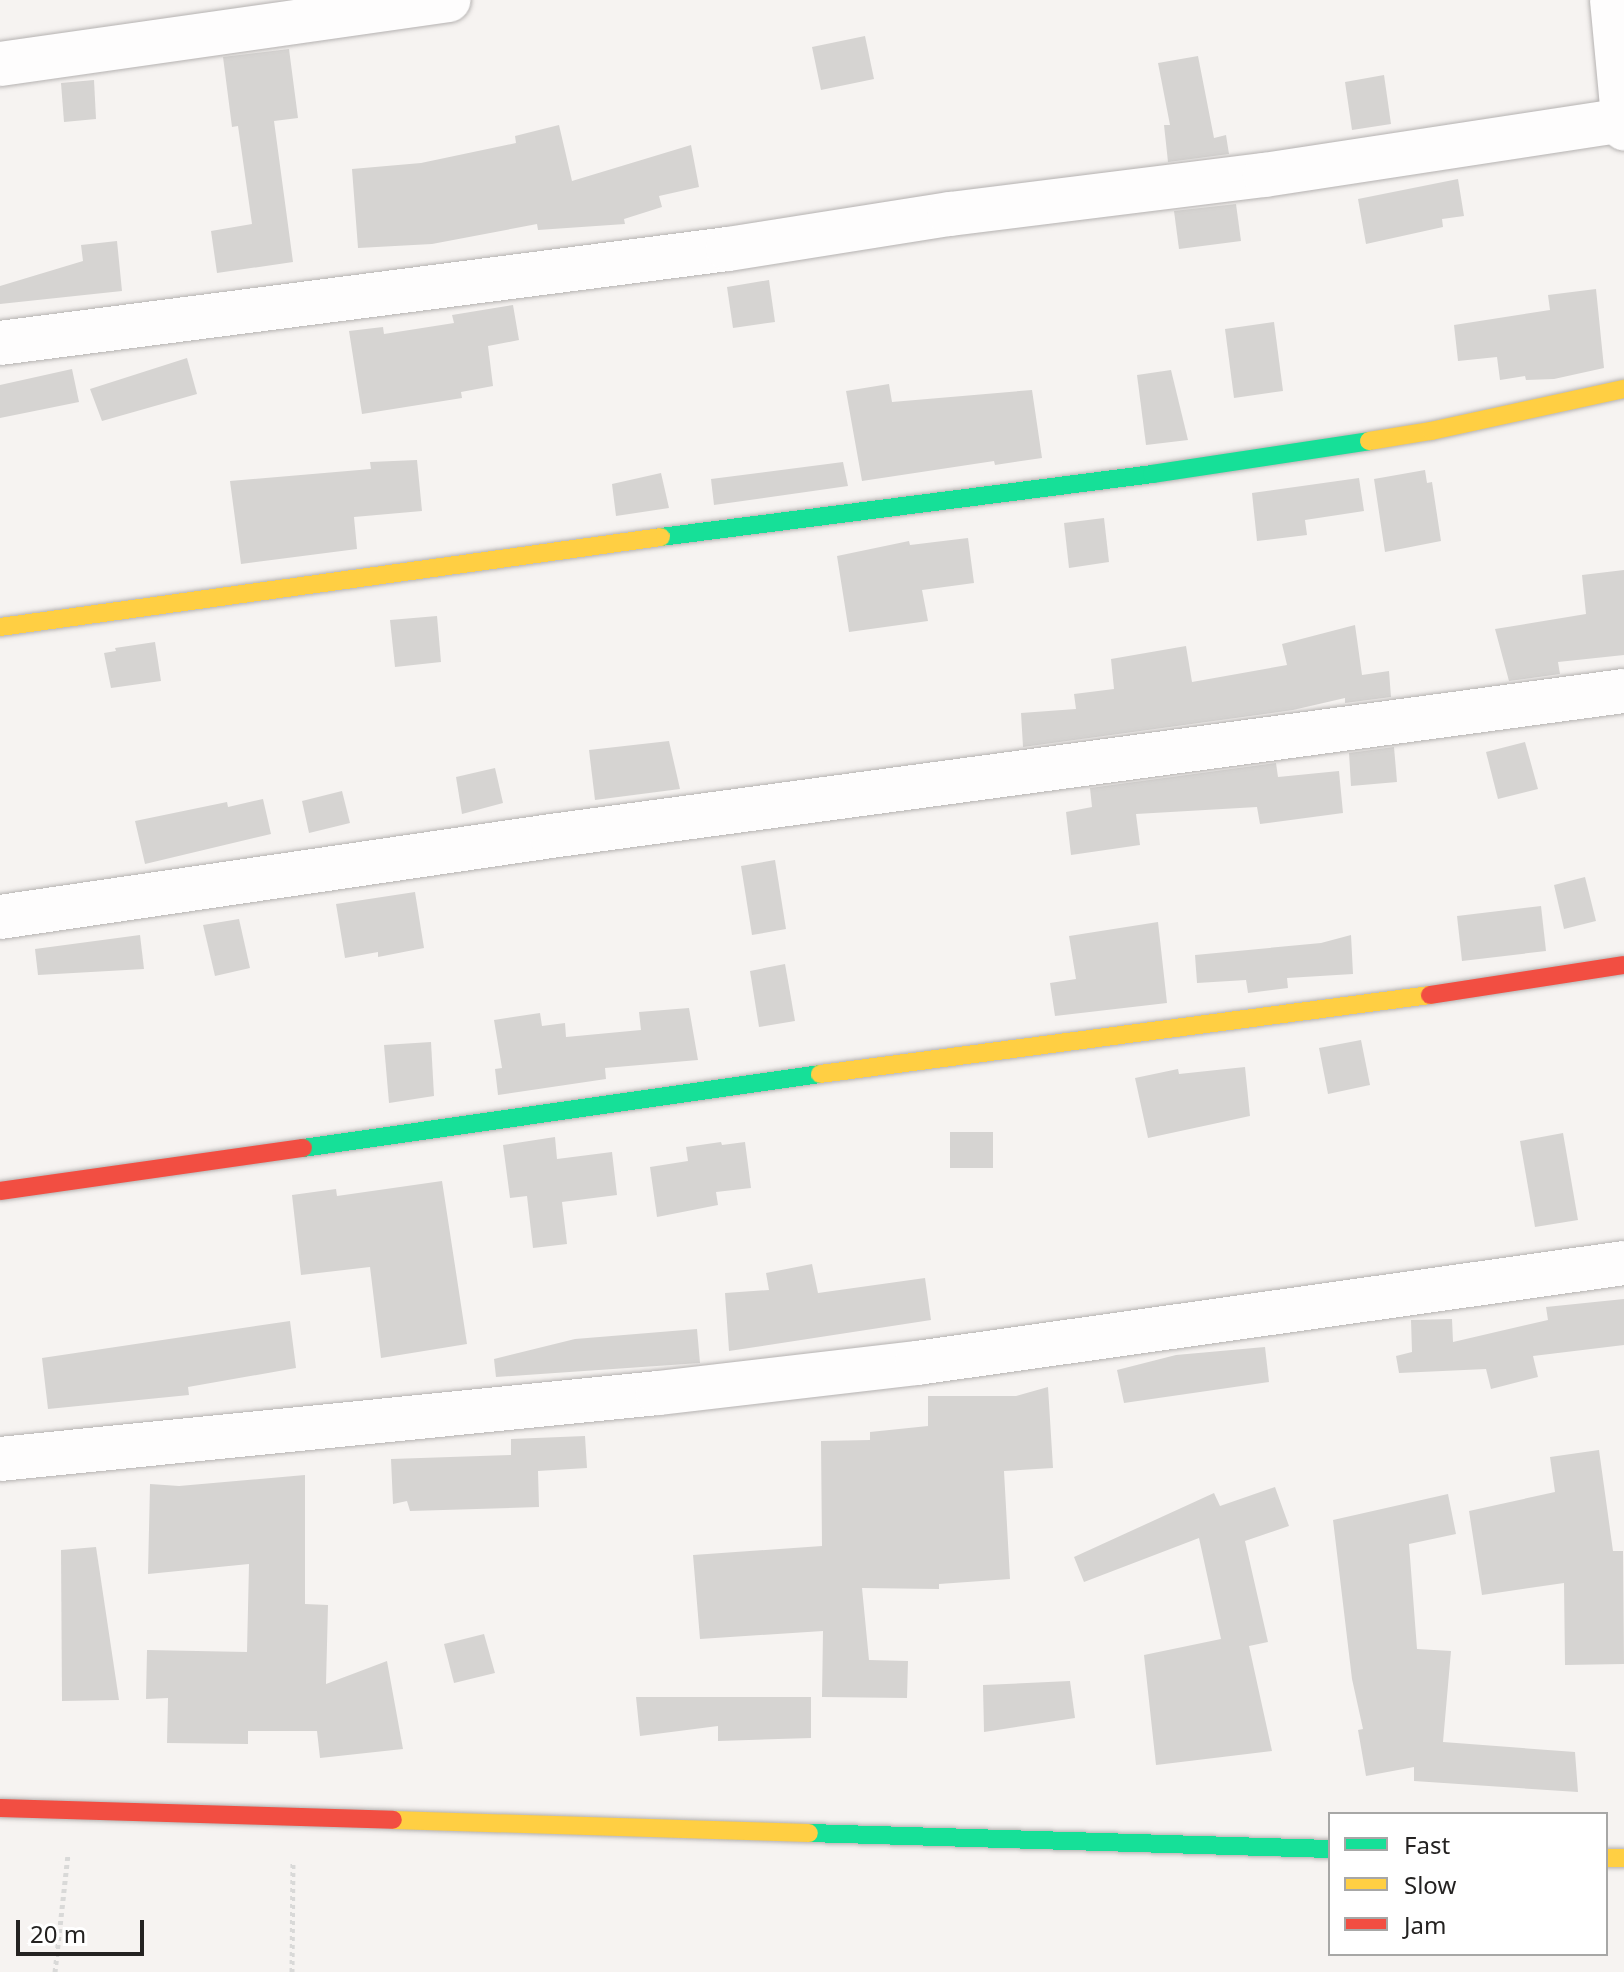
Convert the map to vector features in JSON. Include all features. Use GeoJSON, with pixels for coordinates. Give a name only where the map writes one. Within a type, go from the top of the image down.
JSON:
{"type":"FeatureCollection","features":[{"type":"Feature","properties":{"kind":"street"},"geometry":{"type":"LineString","coordinates":[[0,64],[448,0]]}},
{"type":"Feature","properties":{"kind":"street"},"geometry":{"type":"LineString","coordinates":[[1612,0],[1624,128]]}},
{"type":"Feature","properties":{"kind":"street"},"geometry":{"type":"LineString","coordinates":[[0,343],[728,249],[950,214],[1265,175],[1624,120]]}},
{"type":"Feature","properties":{"kind":"street"},"geometry":{"type":"LineString","coordinates":[[0,627],[346,577],[1152,474],[1431,431],[1624,389]]}},
{"type":"Feature","properties":{"kind":"street"},"geometry":{"type":"LineString","coordinates":[[0,917],[551,836],[1624,691]]}},
{"type":"Feature","properties":{"kind":"street"},"geometry":{"type":"LineString","coordinates":[[0,1191],[1025,1045],[1392,1001],[1624,965]]}},
{"type":"Feature","properties":{"kind":"street"},"geometry":{"type":"LineString","coordinates":[[0,1459],[658,1393],[917,1363],[1624,1263]]}},
{"type":"Feature","properties":{"kind":"street"},"geometry":{"type":"LineString","coordinates":[[0,1808],[1328,1849]]}},
{"type":"Feature","properties":{"kind":"path"},"geometry":{"type":"LineString","coordinates":[[55,1972],[73,1812]]}},
{"type":"Feature","properties":{"kind":"path"},"geometry":{"type":"LineString","coordinates":[[292,1972],[294,1817]]}},
{"type":"Feature","properties":{"kind":"building"},"geometry":{"type":"Polygon","coordinates":[[[865,36],[874,79],[821,90],[812,47],[865,36]]]}},
{"type":"Feature","properties":{"kind":"building"},"geometry":{"type":"Polygon","coordinates":[[[289,49],[298,118],[274,121],[293,262],[217,273],[211,231],[252,224],[238,126],[232,127],[223,57],[289,49]]]}},
{"type":"Feature","properties":{"kind":"building"},"geometry":{"type":"Polygon","coordinates":[[[1198,56],[1214,138],[1226,135],[1229,154],[1168,162],[1164,125],[1170,125],[1158,63],[1198,56]]]}},
{"type":"Feature","properties":{"kind":"building"},"geometry":{"type":"Polygon","coordinates":[[[1384,75],[1391,124],[1352,130],[1345,82],[1384,75]]]}},
{"type":"Feature","properties":{"kind":"building"},"geometry":{"type":"Polygon","coordinates":[[[94,80],[96,119],[64,122],[61,83],[94,80]]]}},
{"type":"Feature","properties":{"kind":"building"},"geometry":{"type":"Polygon","coordinates":[[[559,125],[572,181],[691,145],[699,187],[659,196],[662,207],[624,219],[625,224],[538,230],[537,224],[432,244],[358,248],[352,169],[421,163],[516,143],[515,136],[559,125]]]}},
{"type":"Feature","properties":{"kind":"building"},"geometry":{"type":"Polygon","coordinates":[[[1458,179],[1464,216],[1442,219],[1443,227],[1366,244],[1358,199],[1458,179]]]}},
{"type":"Feature","properties":{"kind":"building"},"geometry":{"type":"Polygon","coordinates":[[[1236,204],[1241,241],[1179,249],[1174,211],[1236,204]]]}},
{"type":"Feature","properties":{"kind":"building"},"geometry":{"type":"Polygon","coordinates":[[[117,241],[122,291],[0,304],[0,286],[83,261],[81,245],[117,241]]]}},
{"type":"Feature","properties":{"kind":"building"},"geometry":{"type":"Polygon","coordinates":[[[769,280],[775,322],[733,328],[727,287],[769,280]]]}},
{"type":"Feature","properties":{"kind":"building"},"geometry":{"type":"Polygon","coordinates":[[[1596,289],[1604,368],[1554,379],[1526,380],[1525,376],[1500,380],[1497,357],[1458,361],[1454,325],[1550,310],[1548,295],[1596,289]]]}},
{"type":"Feature","properties":{"kind":"building"},"geometry":{"type":"Polygon","coordinates":[[[513,305],[519,340],[488,346],[493,386],[461,392],[462,398],[362,414],[349,331],[383,327],[384,334],[454,323],[452,315],[513,305]]]}},
{"type":"Feature","properties":{"kind":"building"},"geometry":{"type":"Polygon","coordinates":[[[1274,322],[1283,391],[1234,398],[1225,329],[1274,322]]]}},
{"type":"Feature","properties":{"kind":"building"},"geometry":{"type":"Polygon","coordinates":[[[187,358],[197,394],[102,421],[90,389],[187,358]]]}},
{"type":"Feature","properties":{"kind":"building"},"geometry":{"type":"Polygon","coordinates":[[[72,369],[79,402],[0,418],[0,385],[72,369]]]}},
{"type":"Feature","properties":{"kind":"building"},"geometry":{"type":"Polygon","coordinates":[[[1171,370],[1188,440],[1146,445],[1137,375],[1171,370]]]}},
{"type":"Feature","properties":{"kind":"building"},"geometry":{"type":"Polygon","coordinates":[[[889,384],[892,402],[1032,390],[1042,458],[995,465],[994,461],[862,481],[846,391],[889,384]]]}},
{"type":"Feature","properties":{"kind":"building"},"geometry":{"type":"Polygon","coordinates":[[[417,460],[422,511],[354,517],[357,549],[241,564],[230,481],[371,469],[370,462],[417,460]]]}},
{"type":"Feature","properties":{"kind":"building"},"geometry":{"type":"Polygon","coordinates":[[[843,462],[848,486],[714,505],[711,479],[843,462]]]}},
{"type":"Feature","properties":{"kind":"building"},"geometry":{"type":"Polygon","coordinates":[[[1425,470],[1427,483],[1432,482],[1441,541],[1385,552],[1374,479],[1425,470]]]}},
{"type":"Feature","properties":{"kind":"building"},"geometry":{"type":"Polygon","coordinates":[[[661,473],[669,508],[616,516],[612,484],[661,473]]]}},
{"type":"Feature","properties":{"kind":"building"},"geometry":{"type":"Polygon","coordinates":[[[1359,478],[1364,511],[1305,520],[1307,535],[1257,541],[1252,493],[1359,478]]]}},
{"type":"Feature","properties":{"kind":"building"},"geometry":{"type":"Polygon","coordinates":[[[1104,518],[1109,562],[1069,568],[1064,523],[1104,518]]]}},
{"type":"Feature","properties":{"kind":"building"},"geometry":{"type":"Polygon","coordinates":[[[968,538],[974,583],[922,590],[928,621],[849,632],[837,556],[909,541],[910,545],[968,538]]]}},
{"type":"Feature","properties":{"kind":"building"},"geometry":{"type":"Polygon","coordinates":[[[1624,570],[1624,655],[1558,662],[1560,674],[1509,681],[1495,629],[1586,614],[1582,575],[1624,570]]]}},
{"type":"Feature","properties":{"kind":"building"},"geometry":{"type":"Polygon","coordinates":[[[437,616],[441,662],[395,667],[390,620],[437,616]]]}},
{"type":"Feature","properties":{"kind":"building"},"geometry":{"type":"Polygon","coordinates":[[[1355,625],[1362,675],[1389,671],[1391,697],[1345,703],[1345,698],[1293,710],[1023,747],[1021,713],[1076,709],[1074,694],[1114,689],[1111,659],[1186,646],[1192,682],[1287,665],[1282,644],[1355,625]]]}},
{"type":"Feature","properties":{"kind":"building"},"geometry":{"type":"Polygon","coordinates":[[[155,642],[161,681],[111,688],[104,653],[116,651],[115,648],[155,642]]]}},
{"type":"Feature","properties":{"kind":"building"},"geometry":{"type":"Polygon","coordinates":[[[669,741],[680,789],[595,800],[589,750],[669,741]]]}},
{"type":"Feature","properties":{"kind":"building"},"geometry":{"type":"Polygon","coordinates":[[[1525,742],[1538,789],[1498,799],[1486,752],[1525,742]]]}},
{"type":"Feature","properties":{"kind":"building"},"geometry":{"type":"Polygon","coordinates":[[[1394,747],[1397,782],[1351,786],[1349,753],[1394,747]]]}},
{"type":"Feature","properties":{"kind":"building"},"geometry":{"type":"Polygon","coordinates":[[[1276,763],[1278,777],[1339,771],[1343,813],[1260,824],[1257,807],[1136,814],[1140,845],[1071,855],[1066,812],[1092,807],[1090,788],[1276,763]]]}},
{"type":"Feature","properties":{"kind":"building"},"geometry":{"type":"Polygon","coordinates":[[[495,768],[503,803],[462,814],[456,777],[495,768]]]}},
{"type":"Feature","properties":{"kind":"building"},"geometry":{"type":"Polygon","coordinates":[[[342,791],[350,823],[309,833],[302,801],[342,791]]]}},
{"type":"Feature","properties":{"kind":"building"},"geometry":{"type":"Polygon","coordinates":[[[263,799],[271,834],[145,864],[135,821],[227,802],[228,807],[263,799]]]}},
{"type":"Feature","properties":{"kind":"building"},"geometry":{"type":"Polygon","coordinates":[[[775,860],[786,929],[752,935],[741,866],[775,860]]]}},
{"type":"Feature","properties":{"kind":"building"},"geometry":{"type":"Polygon","coordinates":[[[1585,877],[1596,921],[1564,929],[1554,885],[1585,877]]]}},
{"type":"Feature","properties":{"kind":"building"},"geometry":{"type":"Polygon","coordinates":[[[415,892],[424,948],[378,957],[378,952],[345,958],[336,904],[415,892]]]}},
{"type":"Feature","properties":{"kind":"building"},"geometry":{"type":"Polygon","coordinates":[[[1541,906],[1546,951],[1462,961],[1457,916],[1541,906]]]}},
{"type":"Feature","properties":{"kind":"building"},"geometry":{"type":"Polygon","coordinates":[[[239,919],[250,968],[215,976],[203,925],[239,919]]]}},
{"type":"Feature","properties":{"kind":"building"},"geometry":{"type":"Polygon","coordinates":[[[1158,922],[1167,1003],[1055,1016],[1050,983],[1076,979],[1069,936],[1158,922]]]}},
{"type":"Feature","properties":{"kind":"building"},"geometry":{"type":"Polygon","coordinates":[[[140,935],[144,969],[38,975],[35,949],[140,935]]]}},
{"type":"Feature","properties":{"kind":"building"},"geometry":{"type":"Polygon","coordinates":[[[1351,935],[1353,974],[1287,978],[1288,988],[1248,993],[1246,980],[1197,983],[1195,955],[1321,943],[1351,935]]]}},
{"type":"Feature","properties":{"kind":"building"},"geometry":{"type":"Polygon","coordinates":[[[785,964],[795,1021],[759,1027],[750,971],[785,964]]]}},
{"type":"Feature","properties":{"kind":"building"},"geometry":{"type":"Polygon","coordinates":[[[689,1008],[698,1060],[605,1068],[606,1079],[498,1095],[495,1069],[502,1068],[494,1020],[540,1013],[542,1026],[565,1023],[566,1037],[641,1030],[639,1012],[689,1008]]]}},
{"type":"Feature","properties":{"kind":"building"},"geometry":{"type":"Polygon","coordinates":[[[1361,1040],[1370,1085],[1328,1094],[1319,1048],[1361,1040]]]}},
{"type":"Feature","properties":{"kind":"building"},"geometry":{"type":"Polygon","coordinates":[[[431,1042],[434,1096],[389,1103],[384,1045],[431,1042]]]}},
{"type":"Feature","properties":{"kind":"building"},"geometry":{"type":"Polygon","coordinates":[[[1245,1067],[1250,1116],[1148,1138],[1135,1078],[1178,1069],[1179,1074],[1245,1067]]]}},
{"type":"Feature","properties":{"kind":"building"},"geometry":{"type":"Polygon","coordinates":[[[950,1132],[993,1132],[993,1168],[950,1168],[950,1132]]]}},
{"type":"Feature","properties":{"kind":"building"},"geometry":{"type":"Polygon","coordinates":[[[1563,1133],[1578,1220],[1535,1227],[1520,1141],[1563,1133]]]}},
{"type":"Feature","properties":{"kind":"building"},"geometry":{"type":"Polygon","coordinates":[[[555,1137],[557,1159],[612,1152],[617,1195],[562,1202],[567,1244],[533,1248],[527,1196],[510,1198],[503,1145],[555,1137]]]}},
{"type":"Feature","properties":{"kind":"building"},"geometry":{"type":"Polygon","coordinates":[[[721,1142],[722,1145],[745,1142],[751,1188],[716,1192],[718,1205],[657,1217],[650,1167],[688,1161],[686,1147],[721,1142]]]}},
{"type":"Feature","properties":{"kind":"building"},"geometry":{"type":"Polygon","coordinates":[[[442,1181],[467,1344],[381,1358],[370,1267],[301,1275],[292,1195],[336,1189],[337,1196],[442,1181]]]}},
{"type":"Feature","properties":{"kind":"building"},"geometry":{"type":"Polygon","coordinates":[[[812,1264],[818,1293],[925,1278],[931,1320],[729,1351],[725,1293],[769,1290],[766,1273],[812,1264]]]}},
{"type":"Feature","properties":{"kind":"building"},"geometry":{"type":"Polygon","coordinates":[[[1624,1299],[1624,1345],[1533,1356],[1538,1377],[1491,1389],[1486,1369],[1399,1373],[1396,1356],[1412,1352],[1411,1320],[1452,1319],[1453,1342],[1548,1320],[1546,1307],[1624,1299]]]}},
{"type":"Feature","properties":{"kind":"building"},"geometry":{"type":"Polygon","coordinates":[[[290,1321],[296,1368],[188,1387],[189,1395],[48,1409],[42,1358],[290,1321]]]}},
{"type":"Feature","properties":{"kind":"building"},"geometry":{"type":"Polygon","coordinates":[[[697,1329],[700,1363],[496,1377],[494,1359],[575,1339],[697,1329]]]}},
{"type":"Feature","properties":{"kind":"building"},"geometry":{"type":"Polygon","coordinates":[[[1265,1347],[1269,1382],[1124,1403],[1117,1370],[1176,1355],[1265,1347]]]}},
{"type":"Feature","properties":{"kind":"building"},"geometry":{"type":"Polygon","coordinates":[[[1048,1387],[1053,1468],[1004,1471],[1010,1579],[939,1584],[939,1589],[862,1588],[869,1660],[908,1661],[907,1698],[822,1697],[823,1631],[700,1639],[693,1555],[822,1546],[821,1441],[870,1440],[870,1432],[928,1426],[928,1396],[1016,1396],[1048,1387]]]}},
{"type":"Feature","properties":{"kind":"building"},"geometry":{"type":"Polygon","coordinates":[[[585,1436],[587,1468],[538,1471],[539,1507],[410,1511],[407,1501],[393,1504],[391,1459],[511,1455],[511,1439],[585,1436]]]}},
{"type":"Feature","properties":{"kind":"building"},"geometry":{"type":"Polygon","coordinates":[[[1599,1450],[1613,1551],[1623,1551],[1624,1664],[1565,1665],[1564,1583],[1482,1595],[1469,1511],[1555,1492],[1550,1457],[1599,1450]]]}},
{"type":"Feature","properties":{"kind":"building"},"geometry":{"type":"Polygon","coordinates":[[[305,1475],[305,1604],[328,1605],[326,1684],[387,1661],[403,1749],[320,1758],[317,1731],[248,1731],[248,1744],[167,1743],[168,1698],[146,1699],[147,1650],[247,1652],[249,1564],[148,1574],[150,1484],[179,1486],[305,1475]]]}},
{"type":"Feature","properties":{"kind":"building"},"geometry":{"type":"Polygon","coordinates":[[[1275,1487],[1289,1526],[1245,1541],[1268,1642],[1249,1646],[1272,1751],[1156,1765],[1144,1655],[1221,1639],[1199,1538],[1084,1582],[1074,1557],[1214,1493],[1220,1506],[1275,1487]]]}},
{"type":"Feature","properties":{"kind":"building"},"geometry":{"type":"Polygon","coordinates":[[[1448,1494],[1456,1534],[1409,1544],[1417,1649],[1451,1651],[1443,1742],[1575,1752],[1578,1792],[1414,1781],[1414,1767],[1366,1776],[1358,1730],[1363,1729],[1352,1679],[1333,1520],[1448,1494]]]}},
{"type":"Feature","properties":{"kind":"building"},"geometry":{"type":"Polygon","coordinates":[[[96,1547],[119,1700],[62,1701],[61,1550],[96,1547]]]}},
{"type":"Feature","properties":{"kind":"building"},"geometry":{"type":"Polygon","coordinates":[[[484,1634],[495,1673],[454,1683],[444,1644],[484,1634]]]}},
{"type":"Feature","properties":{"kind":"building"},"geometry":{"type":"Polygon","coordinates":[[[1070,1681],[1075,1718],[984,1732],[983,1685],[1070,1681]]]}},
{"type":"Feature","properties":{"kind":"building"},"geometry":{"type":"Polygon","coordinates":[[[636,1697],[811,1697],[811,1738],[718,1741],[718,1726],[640,1736],[636,1697]]]}},
{"type":"Feature","properties":{"kind":"traffic: fast"},"geometry":{"type":"LineString","coordinates":[[661,537],[1152,474],[1369,441]]}},
{"type":"Feature","properties":{"kind":"traffic: fast"},"geometry":{"type":"LineString","coordinates":[[303,1148],[820,1074]]}},
{"type":"Feature","properties":{"kind":"traffic: fast"},"geometry":{"type":"LineString","coordinates":[[809,1833],[1328,1849]]}},
{"type":"Feature","properties":{"kind":"traffic: slow"},"geometry":{"type":"LineString","coordinates":[[1369,441],[1431,431],[1624,389]]}},
{"type":"Feature","properties":{"kind":"traffic: slow"},"geometry":{"type":"LineString","coordinates":[[0,627],[661,537]]}},
{"type":"Feature","properties":{"kind":"traffic: slow"},"geometry":{"type":"LineString","coordinates":[[820,1074],[1430,995]]}},
{"type":"Feature","properties":{"kind":"traffic: slow"},"geometry":{"type":"LineString","coordinates":[[393,1820],[809,1833]]}},
{"type":"Feature","properties":{"kind":"traffic: slow"},"geometry":{"type":"LineString","coordinates":[[1608,1858],[1624,1858]]}},
{"type":"Feature","properties":{"kind":"traffic: jam"},"geometry":{"type":"LineString","coordinates":[[1430,995],[1624,965]]}},
{"type":"Feature","properties":{"kind":"traffic: jam"},"geometry":{"type":"LineString","coordinates":[[0,1191],[303,1148]]}},
{"type":"Feature","properties":{"kind":"traffic: jam"},"geometry":{"type":"LineString","coordinates":[[0,1808],[393,1820]]}}]}
